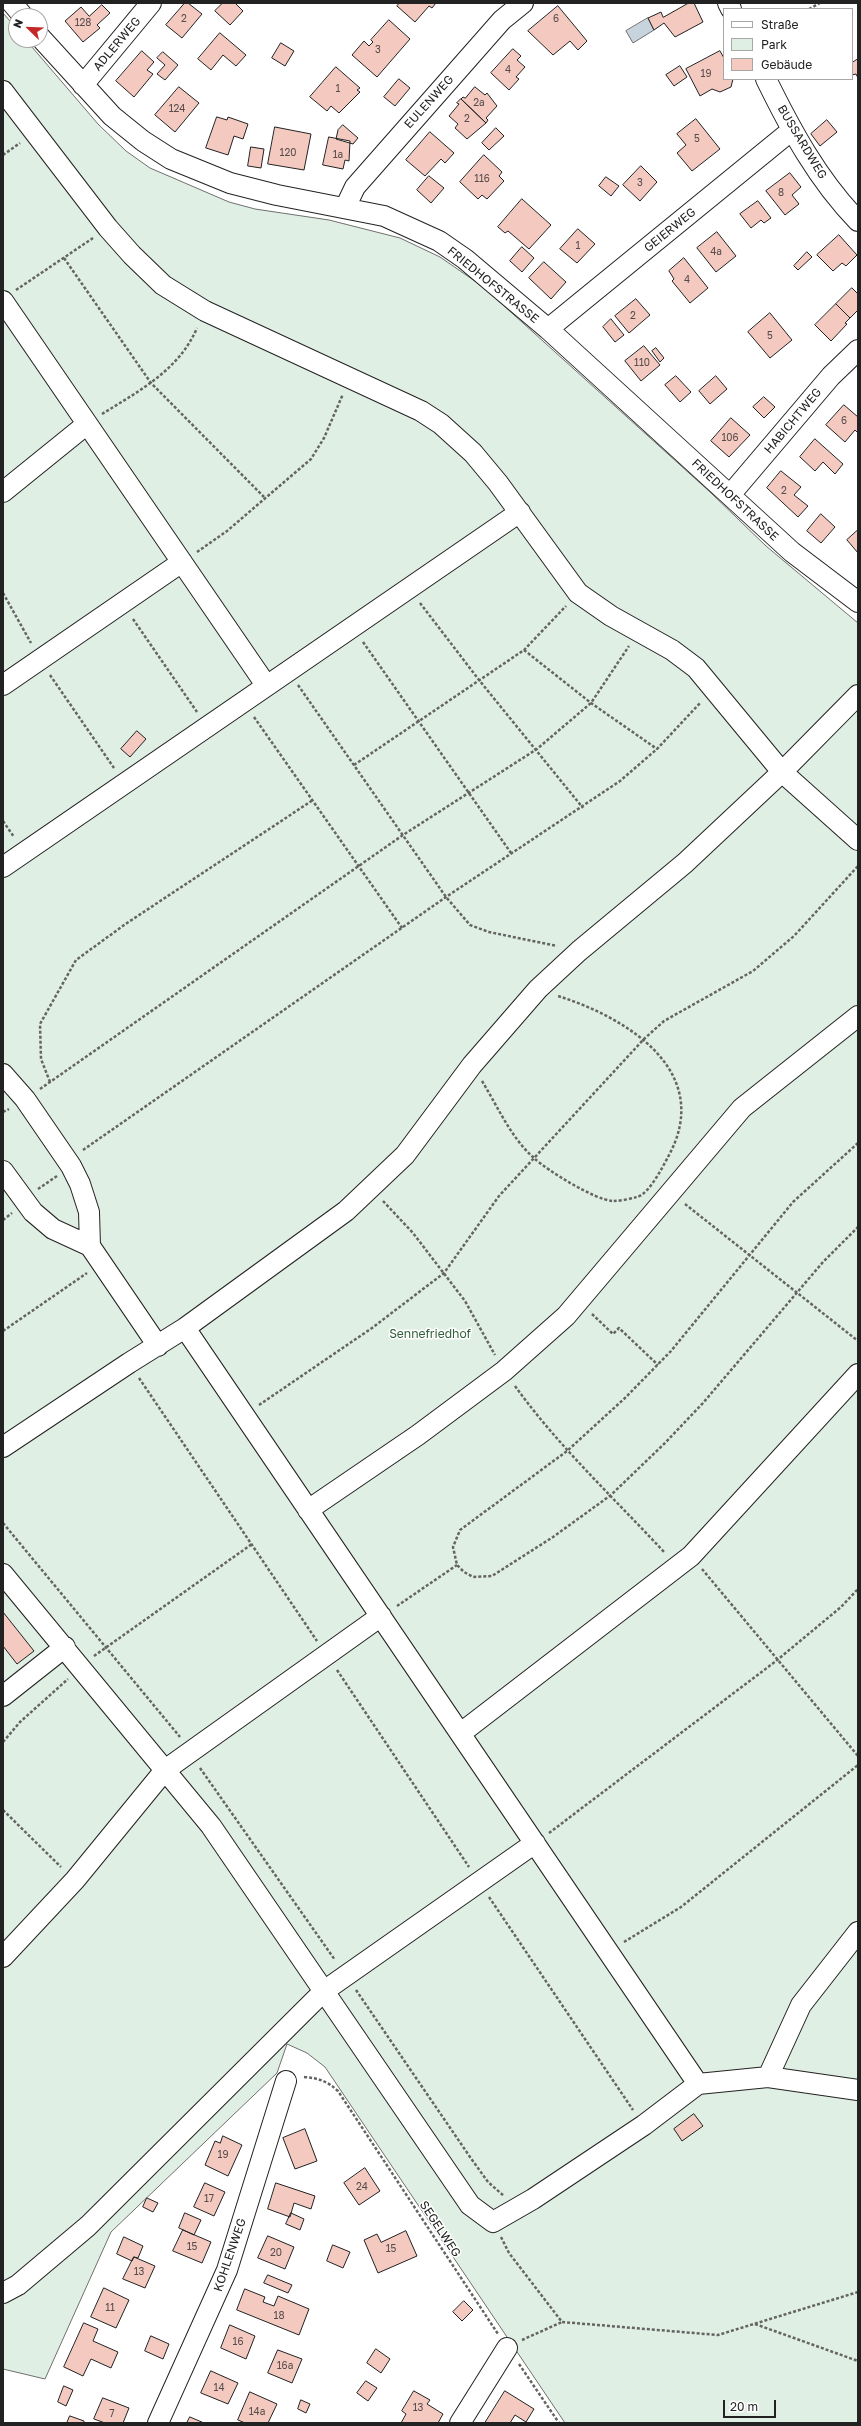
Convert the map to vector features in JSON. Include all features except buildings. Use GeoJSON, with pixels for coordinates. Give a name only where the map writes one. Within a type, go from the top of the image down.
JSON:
{"type":"FeatureCollection","features":[{"type":"Feature","properties":{"kind":"street","name":"ADLERWEG"},"geometry":{"type":"LineString","coordinates":[[83,85],[151,3]]}},
{"type":"Feature","properties":{"kind":"street","name":"EULENWEG"},"geometry":{"type":"LineString","coordinates":[[345,208],[355,187],[502,20],[523,3]]}},
{"type":"Feature","properties":{"kind":"street","name":"FRIEDHOFSTRASSE"},"geometry":{"type":"LineString","coordinates":[[48,46],[121,124],[143,141],[171,159],[230,183],[277,195],[384,216],[439,241],[465,259],[548,329],[792,552],[858,602]]}},
{"type":"Feature","properties":{"kind":"street","name":"BUSSARDWEG"},"geometry":{"type":"LineString","coordinates":[[767,80],[792,130],[818,173],[858,221]]}},
{"type":"Feature","properties":{"kind":"street"},"geometry":{"type":"LineString","coordinates":[[3,91],[108,228],[132,255],[163,285],[205,311],[421,411],[441,424],[473,453],[520,512],[578,592],[611,616],[672,650],[696,668],[782,772],[858,840]]}},
{"type":"Feature","properties":{"kind":"street","name":"GEIERWEG"},"geometry":{"type":"LineString","coordinates":[[548,329],[792,130]]}},
{"type":"Feature","properties":{"kind":"street"},"geometry":{"type":"LineString","coordinates":[[7,297],[87,424],[266,685]]}},
{"type":"Feature","properties":{"kind":"street","name":"HABICHTWEG"},"geometry":{"type":"LineString","coordinates":[[730,495],[831,376],[858,350]]}},
{"type":"Feature","properties":{"kind":"street"},"geometry":{"type":"LineString","coordinates":[[3,492],[87,424]]}},
{"type":"Feature","properties":{"kind":"street"},"geometry":{"type":"LineString","coordinates":[[3,867],[520,512]]}},
{"type":"Feature","properties":{"kind":"street"},"geometry":{"type":"LineString","coordinates":[[3,685],[182,562]]}},
{"type":"Feature","properties":{"kind":"street"},"geometry":{"type":"LineString","coordinates":[[3,1447],[128,1363],[186,1328],[346,1211],[404,1155],[472,1065],[538,989],[579,951],[685,863],[782,772],[858,695]]}},
{"type":"Feature","properties":{"kind":"street"},"geometry":{"type":"LineString","coordinates":[[308,1510],[418,1435],[504,1371],[566,1316],[742,1108],[858,1016]]}},
{"type":"Feature","properties":{"kind":"street"},"geometry":{"type":"LineString","coordinates":[[3,1074],[24,1099],[70,1164],[80,1184],[90,1212],[90,1246],[158,1346]]}},
{"type":"Feature","properties":{"kind":"street"},"geometry":{"type":"LineString","coordinates":[[3,1171],[22,1200],[33,1212],[53,1228],[90,1246]]}},
{"type":"Feature","properties":{"kind":"street"},"geometry":{"type":"LineString","coordinates":[[186,1328],[698,2084]]}},
{"type":"Feature","properties":{"kind":"street"},"geometry":{"type":"LineString","coordinates":[[461,1733],[684,1561],[858,1374]]}},
{"type":"Feature","properties":{"kind":"street"},"geometry":{"type":"LineString","coordinates":[[4,1579],[81,1667],[211,1826],[470,2205],[493,2222],[644,2125],[698,2084],[768,2077],[858,2090]]}},
{"type":"Feature","properties":{"kind":"street"},"geometry":{"type":"LineString","coordinates":[[3,1957],[75,1880],[165,1770],[381,1616]]}},
{"type":"Feature","properties":{"kind":"street"},"geometry":{"type":"LineString","coordinates":[[3,1696],[64,1647]]}},
{"type":"Feature","properties":{"kind":"street"},"geometry":{"type":"LineString","coordinates":[[3,2293],[18,2285],[88,2226],[324,1991],[535,1844]]}},
{"type":"Feature","properties":{"kind":"street"},"geometry":{"type":"LineString","coordinates":[[768,2077],[801,2005],[847,1944],[858,1932]]}},
{"type":"Feature","properties":{"kind":"street","name":"KOHLENWEG"},"geometry":{"type":"LineString","coordinates":[[158,2423],[227,2270],[286,2081]]}},
{"type":"Feature","properties":{"kind":"street"},"geometry":{"type":"LineString","coordinates":[[460,2423],[507,2348]]}},
{"type":"Feature","properties":{"kind":"path"},"geometry":{"type":"LineString","coordinates":[[811,8],[820,3]]}},
{"type":"Feature","properties":{"kind":"path"},"geometry":{"type":"LineString","coordinates":[[7,297],[108,228]]}},
{"type":"Feature","properties":{"kind":"path"},"geometry":{"type":"LineString","coordinates":[[64,258],[151,383],[264,497]]}},
{"type":"Feature","properties":{"kind":"path"},"geometry":{"type":"LineString","coordinates":[[87,424],[151,383],[174,364],[191,342],[205,311]]}},
{"type":"Feature","properties":{"kind":"path"},"geometry":{"type":"LineString","coordinates":[[182,562],[227,531],[264,497],[311,459],[324,438],[350,378]]}},
{"type":"Feature","properties":{"kind":"path"},"geometry":{"type":"LineString","coordinates":[[408,588],[479,680],[537,749],[583,808]]}},
{"type":"Feature","properties":{"kind":"path"},"geometry":{"type":"LineString","coordinates":[[354,765],[524,650],[552,623],[578,592]]}},
{"type":"Feature","properties":{"kind":"path"},"geometry":{"type":"LineString","coordinates":[[3,593],[40,660],[125,783]]}},
{"type":"Feature","properties":{"kind":"path"},"geometry":{"type":"LineString","coordinates":[[122,603],[207,726]]}},
{"type":"Feature","properties":{"kind":"path"},"geometry":{"type":"LineString","coordinates":[[352,627],[511,853]]}},
{"type":"Feature","properties":{"kind":"path"},"geometry":{"type":"LineString","coordinates":[[3,1112],[50,1082],[403,835],[537,749],[591,703],[639,631]]}},
{"type":"Feature","properties":{"kind":"path"},"geometry":{"type":"LineString","coordinates":[[524,650],[591,703],[657,749]]}},
{"type":"Feature","properties":{"kind":"path"},"geometry":{"type":"LineString","coordinates":[[288,671],[446,897],[470,925],[489,932],[579,951]]}},
{"type":"Feature","properties":{"kind":"path"},"geometry":{"type":"LineString","coordinates":[[22,1200],[70,1164],[446,897],[511,853],[583,808],[620,781],[657,749],[713,689]]}},
{"type":"Feature","properties":{"kind":"path"},"geometry":{"type":"LineString","coordinates":[[243,701],[402,928]]}},
{"type":"Feature","properties":{"kind":"path"},"geometry":{"type":"LineString","coordinates":[[50,1082],[41,1059],[40,1024],[76,960],[127,923],[312,800]]}},
{"type":"Feature","properties":{"kind":"path"},"geometry":{"type":"LineString","coordinates":[[244,1415],[372,1328],[444,1273],[499,1196],[644,1039],[664,1021],[752,971],[794,936],[858,866]]}},
{"type":"Feature","properties":{"kind":"path"},"geometry":{"type":"LineString","coordinates":[[472,1065],[521,1145],[534,1159],[561,1178],[585,1191],[612,1201],[639,1197],[655,1180],[677,1141],[683,1112],[677,1087],[666,1064],[644,1039],[621,1022],[584,1004],[538,989]]}},
{"type":"Feature","properties":{"kind":"path"},"geometry":{"type":"LineString","coordinates":[[858,1143],[794,1202],[658,1365],[567,1451],[460,1530],[453,1547],[457,1565],[464,1572],[473,1577],[492,1576],[553,1537],[611,1495],[665,1443],[703,1403],[823,1262],[858,1227]]}},
{"type":"Feature","properties":{"kind":"path"},"geometry":{"type":"LineString","coordinates":[[655,1180],[858,1341]]}},
{"type":"Feature","properties":{"kind":"path"},"geometry":{"type":"LineString","coordinates":[[370,1188],[413,1233],[465,1301],[504,1371],[534,1412],[567,1451],[611,1495],[684,1561],[776,1661],[858,1756]]}},
{"type":"Feature","properties":{"kind":"path"},"geometry":{"type":"LineString","coordinates":[[3,1331],[101,1264]]}},
{"type":"Feature","properties":{"kind":"path"},"geometry":{"type":"LineString","coordinates":[[579,1301],[613,1334],[620,1328],[658,1365]]}},
{"type":"Feature","properties":{"kind":"path"},"geometry":{"type":"LineString","coordinates":[[128,1363],[644,2125]]}},
{"type":"Feature","properties":{"kind":"path"},"geometry":{"type":"LineString","coordinates":[[3,1524],[173,1726],[470,2157],[488,2182],[517,2208]]}},
{"type":"Feature","properties":{"kind":"path"},"geometry":{"type":"LineString","coordinates":[[3,1742],[20,1722],[106,1646],[252,1544]]}},
{"type":"Feature","properties":{"kind":"path"},"geometry":{"type":"LineString","coordinates":[[381,1616],[457,1565]]}},
{"type":"Feature","properties":{"kind":"path"},"geometry":{"type":"LineString","coordinates":[[535,1844],[776,1661],[858,1589]]}},
{"type":"Feature","properties":{"kind":"path"},"geometry":{"type":"LineString","coordinates":[[608,1952],[680,1907],[858,1765]]}},
{"type":"Feature","properties":{"kind":"path"},"geometry":{"type":"LineString","coordinates":[[3,1810],[75,1880]]}},
{"type":"Feature","properties":{"kind":"path","name":"SEGELWEG"},"geometry":{"type":"LineString","coordinates":[[286,2081],[303,2077],[317,2078],[329,2083],[338,2091],[507,2348],[559,2423]]}},
{"type":"Feature","properties":{"kind":"path"},"geometry":{"type":"LineString","coordinates":[[493,2222],[509,2253],[562,2322]]}},
{"type":"Feature","properties":{"kind":"path"},"geometry":{"type":"LineString","coordinates":[[507,2348],[562,2322],[718,2335],[858,2292]]}},
{"type":"Feature","properties":{"kind":"path"},"geometry":{"type":"LineString","coordinates":[[754,2324],[858,2361]]}},
{"type":"Feature","properties":{"kind":"green space","name":"Sennefriedhof"},"geometry":{"type":"Polygon","coordinates":[[[3,13],[8,19],[8,48],[33,48],[98,124],[126,151],[150,168],[229,202],[255,209],[329,220],[400,238],[440,257],[482,286],[710,492],[766,546],[858,623],[858,2423],[565,2423],[325,2067],[307,2053],[287,2044],[277,2073],[111,2232],[45,2379],[3,2369],[3,13]]]}},
{"type":"Feature","properties":{"kind":"shaded area"},"geometry":{"type":"Polygon","coordinates":[[[648,18],[654,30],[633,43],[626,31],[648,18]]]}}]}
